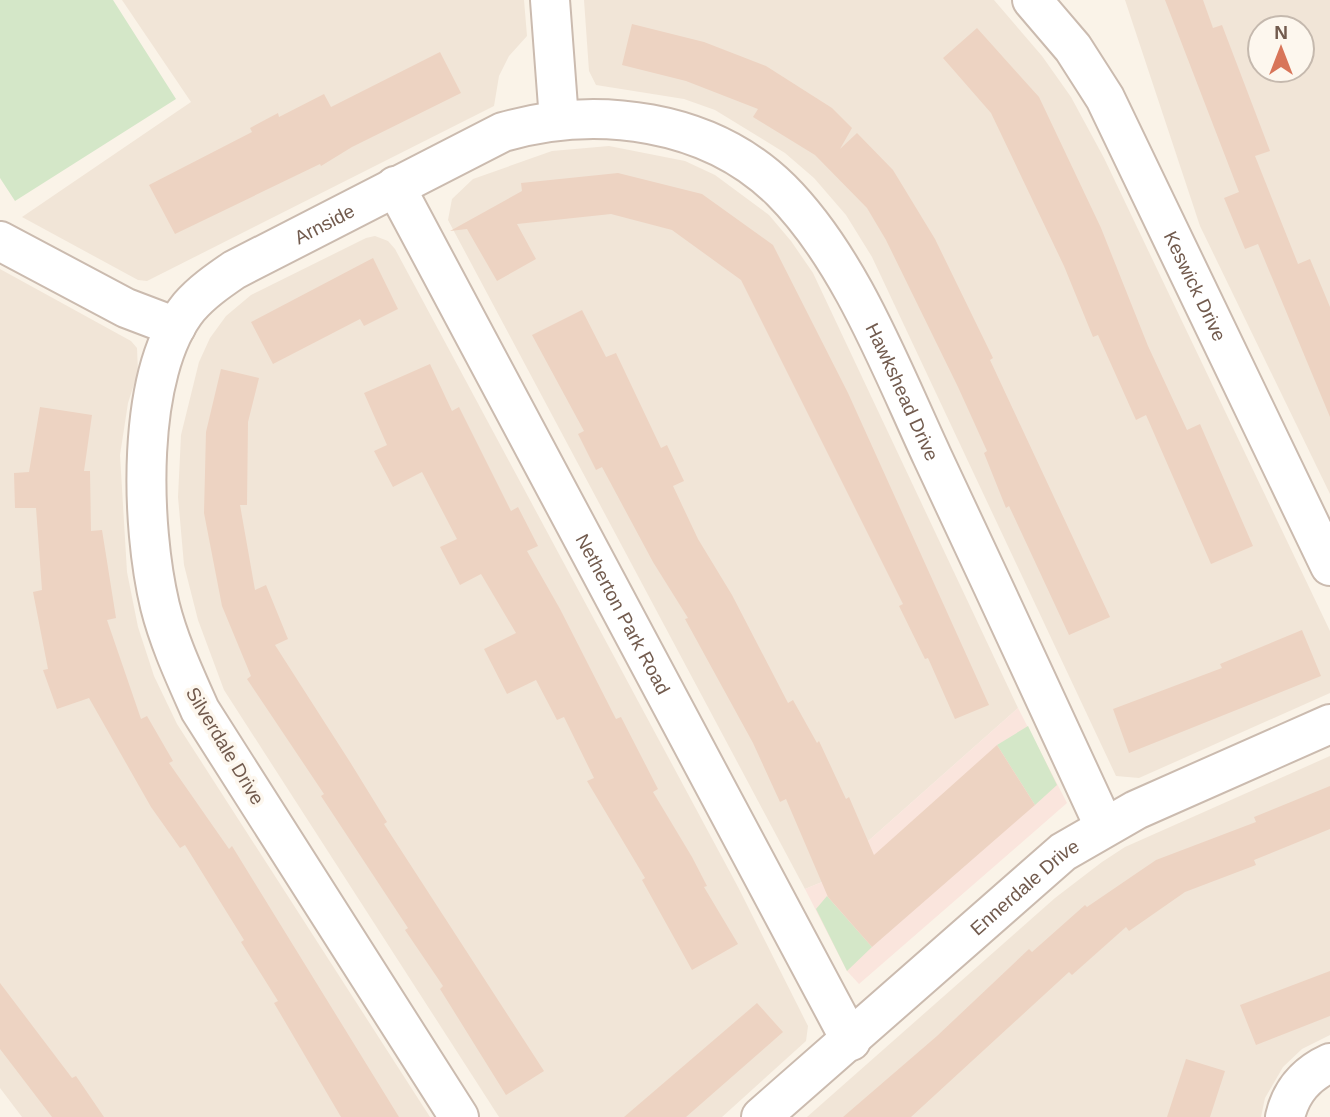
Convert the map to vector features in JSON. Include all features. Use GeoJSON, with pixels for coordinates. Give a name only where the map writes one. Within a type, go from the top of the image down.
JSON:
{"type":"FeatureCollection","features":[{"type":"Feature","properties":{"kind":"street"},"geometry":{"type":"LineString","coordinates":[[550,0],[559,120]]}},
{"type":"Feature","properties":{"kind":"street","name":"Keswick Drive"},"geometry":{"type":"LineString","coordinates":[[1048,5],[1105,98],[1330,566]]}},
{"type":"Feature","properties":{"kind":"street","name":"Hawkshead Drive"},"geometry":{"type":"LineString","coordinates":[[559,120],[601,118],[684,131],[752,167],[780,189],[808,221],[831,254],[879,342],[1104,826]]}},
{"type":"Feature","properties":{"kind":"street","name":"Arnside"},"geometry":{"type":"LineString","coordinates":[[176,327],[189,307],[209,287],[234,270],[503,132],[559,120]]}},
{"type":"Feature","properties":{"kind":"street","name":"Netherton Park Road"},"geometry":{"type":"LineString","coordinates":[[395,186],[851,1041]]}},
{"type":"Feature","properties":{"kind":"street"},"geometry":{"type":"LineString","coordinates":[[0,241],[126,308],[176,327]]}},
{"type":"Feature","properties":{"kind":"street","name":"Silverdale Drive"},"geometry":{"type":"LineString","coordinates":[[176,327],[156,391],[148,441],[146,493],[151,554],[160,606],[177,660],[200,710],[459,1117]]}},
{"type":"Feature","properties":{"kind":"street","name":"Ennerdale Drive"},"geometry":{"type":"LineString","coordinates":[[761,1117],[851,1041],[1039,870],[1104,826],[1330,723]]}},
{"type":"Feature","properties":{"kind":"street"},"geometry":{"type":"LineString","coordinates":[[1285,1117],[1293,1094],[1301,1082],[1330,1063]]}},
{"type":"Feature","properties":{"kind":"shaded area"},"geometry":{"type":"Polygon","coordinates":[[[122,0],[524,0],[527,36],[509,56],[499,76],[494,106],[147,281],[138,280],[22,217],[191,102],[122,0]]]}},
{"type":"Feature","properties":{"kind":"shaded area"},"geometry":{"type":"Polygon","coordinates":[[[584,0],[994,0],[1042,56],[1071,97],[1104,158],[1330,631],[1330,693],[1139,778],[1116,776],[872,257],[846,215],[814,178],[785,153],[715,110],[684,99],[596,85],[589,71],[584,0]]]}},
{"type":"Feature","properties":{"kind":"shaded area"},"geometry":{"type":"Polygon","coordinates":[[[1125,0],[1330,0],[1330,494],[1200,226],[1125,0]]]}},
{"type":"Feature","properties":{"kind":"shaded area"},"geometry":{"type":"Polygon","coordinates":[[[609,146],[685,161],[715,175],[769,215],[791,241],[813,273],[1018,708],[822,882],[805,889],[448,220],[452,199],[473,179],[552,151],[609,146]]]}},
{"type":"Feature","properties":{"kind":"shaded area"},"geometry":{"type":"Polygon","coordinates":[[[375,236],[388,241],[395,249],[738,887],[808,1026],[806,1041],[722,1117],[499,1117],[224,690],[198,620],[184,565],[178,497],[181,435],[199,362],[210,338],[226,316],[251,295],[375,236]]]}},
{"type":"Feature","properties":{"kind":"shaded area"},"geometry":{"type":"Polygon","coordinates":[[[0,269],[131,341],[137,348],[138,372],[128,403],[120,455],[127,572],[138,627],[154,676],[177,724],[430,1117],[22,1117],[0,1088],[0,269]]]}},
{"type":"Feature","properties":{"kind":"shaded area"},"geometry":{"type":"Polygon","coordinates":[[[1018,708],[1067,803],[859,984],[847,971],[805,889],[822,882],[1018,708]]]}},
{"type":"Feature","properties":{"kind":"shaded area"},"geometry":{"type":"Polygon","coordinates":[[[1330,756],[1330,1035],[1302,1049],[1283,1067],[1265,1098],[1261,1117],[807,1117],[1055,898],[1102,862],[1125,847],[1330,756]]]}},
{"type":"Feature","properties":{"kind":"green space"},"geometry":{"type":"Polygon","coordinates":[[[0,0],[113,0],[176,99],[15,201],[0,178],[0,0]]]}},
{"type":"Feature","properties":{"kind":"green space"},"geometry":{"type":"Polygon","coordinates":[[[1028,726],[1057,785],[1035,805],[997,745],[1028,726]]]}},
{"type":"Feature","properties":{"kind":"green space"},"geometry":{"type":"Polygon","coordinates":[[[827,896],[872,947],[847,971],[816,909],[827,896]]]}},
{"type":"Feature","properties":{"kind":"building"},"geometry":{"type":"Polygon","coordinates":[[[1165,0],[1203,0],[1213,28],[1222,25],[1270,151],[1255,156],[1298,264],[1310,259],[1330,307],[1330,417],[1258,244],[1245,249],[1224,198],[1239,192],[1165,0]]]}},
{"type":"Feature","properties":{"kind":"building"},"geometry":{"type":"Polygon","coordinates":[[[632,24],[704,42],[766,66],[832,108],[852,128],[840,149],[857,133],[893,170],[935,239],[993,358],[990,360],[1110,617],[1069,635],[1009,506],[1006,508],[984,453],[987,451],[958,387],[886,240],[867,208],[815,155],[753,117],[758,109],[686,81],[622,65],[632,24]]]}},
{"type":"Feature","properties":{"kind":"building"},"geometry":{"type":"Polygon","coordinates":[[[977,28],[1039,97],[1101,228],[1148,346],[1187,430],[1200,424],[1253,546],[1211,564],[1146,415],[1136,420],[1098,335],[1093,337],[1064,266],[991,113],[943,58],[977,28]]]}},
{"type":"Feature","properties":{"kind":"building"},"geometry":{"type":"Polygon","coordinates":[[[440,52],[461,93],[352,147],[321,166],[320,164],[175,234],[149,185],[252,132],[250,128],[278,113],[279,117],[324,94],[331,107],[440,52]]]}},
{"type":"Feature","properties":{"kind":"building"},"geometry":{"type":"Polygon","coordinates":[[[618,173],[702,194],[773,245],[848,393],[989,705],[955,719],[928,658],[925,659],[899,606],[903,604],[741,280],[672,230],[611,214],[517,224],[536,259],[497,281],[467,229],[450,231],[522,191],[521,183],[618,173]]]}},
{"type":"Feature","properties":{"kind":"building"},"geometry":{"type":"Polygon","coordinates":[[[373,258],[398,309],[364,326],[360,319],[273,364],[251,322],[373,258]]]}},
{"type":"Feature","properties":{"kind":"building"},"geometry":{"type":"Polygon","coordinates":[[[582,310],[606,357],[616,353],[661,448],[667,445],[684,481],[673,486],[698,539],[732,595],[788,703],[793,700],[817,743],[819,741],[846,799],[849,797],[874,855],[997,745],[1035,805],[872,947],[828,897],[786,799],[780,802],[753,743],[685,619],[688,618],[653,562],[602,467],[596,470],[578,434],[584,431],[532,335],[582,310]]]}},
{"type":"Feature","properties":{"kind":"building"},"geometry":{"type":"Polygon","coordinates":[[[430,364],[452,411],[459,407],[511,511],[518,507],[538,546],[527,551],[616,719],[621,717],[658,789],[653,792],[692,857],[707,886],[704,887],[738,944],[692,970],[642,880],[645,878],[587,781],[594,778],[564,717],[557,720],[536,680],[507,694],[484,649],[516,633],[481,574],[460,585],[440,547],[457,539],[422,472],[393,487],[374,451],[387,445],[364,393],[430,364]]]}},
{"type":"Feature","properties":{"kind":"building"},"geometry":{"type":"Polygon","coordinates":[[[221,369],[259,378],[248,422],[247,505],[240,505],[255,590],[266,585],[288,639],[275,645],[387,822],[384,824],[544,1071],[506,1095],[440,989],[443,986],[405,930],[408,928],[321,796],[324,794],[247,679],[251,676],[222,606],[204,513],[206,432],[221,369]]]}},
{"type":"Feature","properties":{"kind":"building"},"geometry":{"type":"Polygon","coordinates":[[[40,407],[92,415],[84,471],[90,471],[91,531],[102,530],[116,618],[107,620],[141,719],[147,716],[173,761],[169,763],[229,849],[232,846],[399,1117],[341,1117],[274,1003],[278,1001],[241,942],[244,940],[185,845],[180,848],[151,807],[89,698],[57,709],[43,670],[48,669],[33,592],[42,590],[36,508],[15,508],[14,473],[29,472],[40,407]]]}},
{"type":"Feature","properties":{"kind":"building"},"geometry":{"type":"Polygon","coordinates":[[[1302,630],[1321,676],[1129,753],[1113,709],[1222,668],[1220,664],[1302,630]]]}},
{"type":"Feature","properties":{"kind":"building"},"geometry":{"type":"Polygon","coordinates":[[[1330,786],[1330,829],[1254,860],[1256,865],[1185,892],[1129,931],[1126,927],[1072,975],[1069,972],[911,1117],[843,1117],[937,1036],[1029,949],[1032,952],[1085,905],[1087,907],[1156,860],[1256,822],[1254,817],[1330,786]]]}},
{"type":"Feature","properties":{"kind":"building"},"geometry":{"type":"Polygon","coordinates":[[[1330,971],[1330,1016],[1256,1045],[1240,1005],[1330,971]]]}},
{"type":"Feature","properties":{"kind":"building"},"geometry":{"type":"Polygon","coordinates":[[[0,983],[72,1078],[76,1076],[104,1117],[52,1117],[0,1049],[0,983]]]}},
{"type":"Feature","properties":{"kind":"building"},"geometry":{"type":"Polygon","coordinates":[[[757,1003],[783,1032],[686,1117],[624,1117],[757,1003]]]}},
{"type":"Feature","properties":{"kind":"building"},"geometry":{"type":"Polygon","coordinates":[[[1186,1059],[1225,1071],[1210,1117],[1167,1117],[1186,1059]]]}}]}
